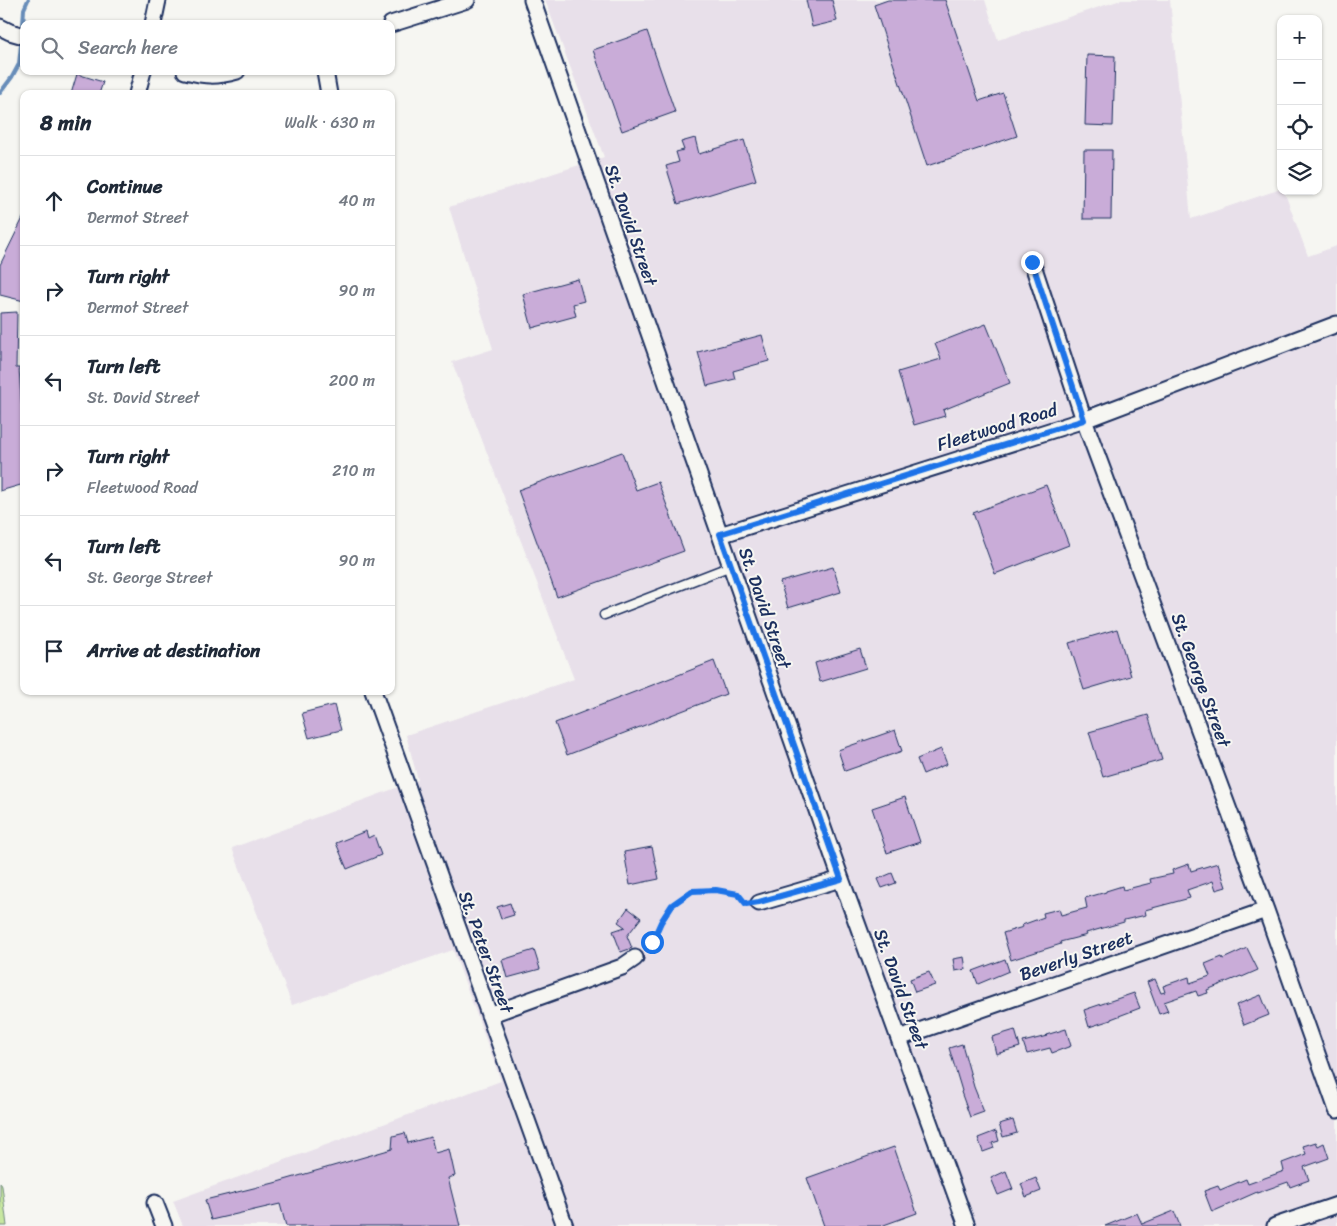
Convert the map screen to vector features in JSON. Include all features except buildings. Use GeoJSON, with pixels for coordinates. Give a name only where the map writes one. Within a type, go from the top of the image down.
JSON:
{"type":"FeatureCollection","features":[{"type":"Feature","properties":{"kind":"street"},"geometry":{"type":"LineString","coordinates":[[154,20],[158,0]]}},
{"type":"Feature","properties":{"kind":"street"},"geometry":{"type":"LineString","coordinates":[[395,23],[467,0]]}},
{"type":"Feature","properties":{"kind":"street","name":"St. David Street"},"geometry":{"type":"LineString","coordinates":[[532,0],[841,879],[967,1226]]}},
{"type":"Feature","properties":{"kind":"street"},"geometry":{"type":"LineString","coordinates":[[0,27],[20,35]]}},
{"type":"Feature","properties":{"kind":"street"},"geometry":{"type":"LineString","coordinates":[[139,90],[142,75]]}},
{"type":"Feature","properties":{"kind":"street"},"geometry":{"type":"LineString","coordinates":[[199,75],[219,75]]}},
{"type":"Feature","properties":{"kind":"street"},"geometry":{"type":"LineString","coordinates":[[326,75],[328,90]]}},
{"type":"Feature","properties":{"kind":"street","name":"St. George Street"},"geometry":{"type":"LineString","coordinates":[[1032,262],[1084,420],[1266,910],[1337,1110]]}},
{"type":"Feature","properties":{"kind":"street","name":"Fleetwood Road"},"geometry":{"type":"LineString","coordinates":[[720,534],[1084,420],[1337,324]]}},
{"type":"Feature","properties":{"kind":"street","name":"St. Peter Street"},"geometry":{"type":"LineString","coordinates":[[374,695],[565,1226]]}},
{"type":"Feature","properties":{"kind":"street"},"geometry":{"type":"LineString","coordinates":[[759,902],[841,879]]}},
{"type":"Feature","properties":{"kind":"street","name":"Beverly Street"},"geometry":{"type":"LineString","coordinates":[[899,1038],[1266,910]]}},
{"type":"Feature","properties":{"kind":"street"},"geometry":{"type":"LineString","coordinates":[[489,1015],[622,967],[635,958]]}},
{"type":"Feature","properties":{"kind":"street"},"geometry":{"type":"LineString","coordinates":[[155,1203],[164,1226]]}},
{"type":"Feature","properties":{"kind":"street"},"geometry":{"type":"LineString","coordinates":[[1275,1226],[1337,1204]]}},
{"type":"Feature","properties":{"kind":"lane"},"geometry":{"type":"LineString","coordinates":[[604,615],[731,566]]}},
{"type":"Feature","properties":{"kind":"path"},"geometry":{"type":"LineString","coordinates":[[635,958],[652,942],[661,922],[672,905],[692,891],[716,890],[738,894],[746,904],[759,902]]}},
{"type":"Feature","properties":{"kind":"shaded area"},"geometry":{"type":"Polygon","coordinates":[[[545,0],[985,0],[998,40],[1121,0],[1170,0],[1191,219],[1277,190],[1277,195],[1285,195],[1308,256],[1337,246],[1337,1226],[183,1226],[173,1201],[501,1081],[453,950],[292,1005],[232,848],[418,780],[406,735],[574,679],[452,362],[493,349],[449,207],[604,157],[545,0]]]}},
{"type":"Feature","properties":{"kind":"green space"},"geometry":{"type":"Polygon","coordinates":[[[0,1182],[2,1186],[7,1226],[0,1226],[0,1182]]]}},
{"type":"Feature","properties":{"kind":"waterway"},"geometry":{"type":"LineString","coordinates":[[23,20],[24,9],[28,0]]}},
{"type":"Feature","properties":{"kind":"waterway"},"geometry":{"type":"LineString","coordinates":[[0,93],[19,64],[20,54]]}},
{"type":"Feature","properties":{"kind":"route"},"geometry":{"type":"LineString","coordinates":[[652,942],[661,922],[672,905],[692,891],[716,890],[738,894],[746,904],[841,879],[720,534],[1084,420],[1032,262]]}}]}
